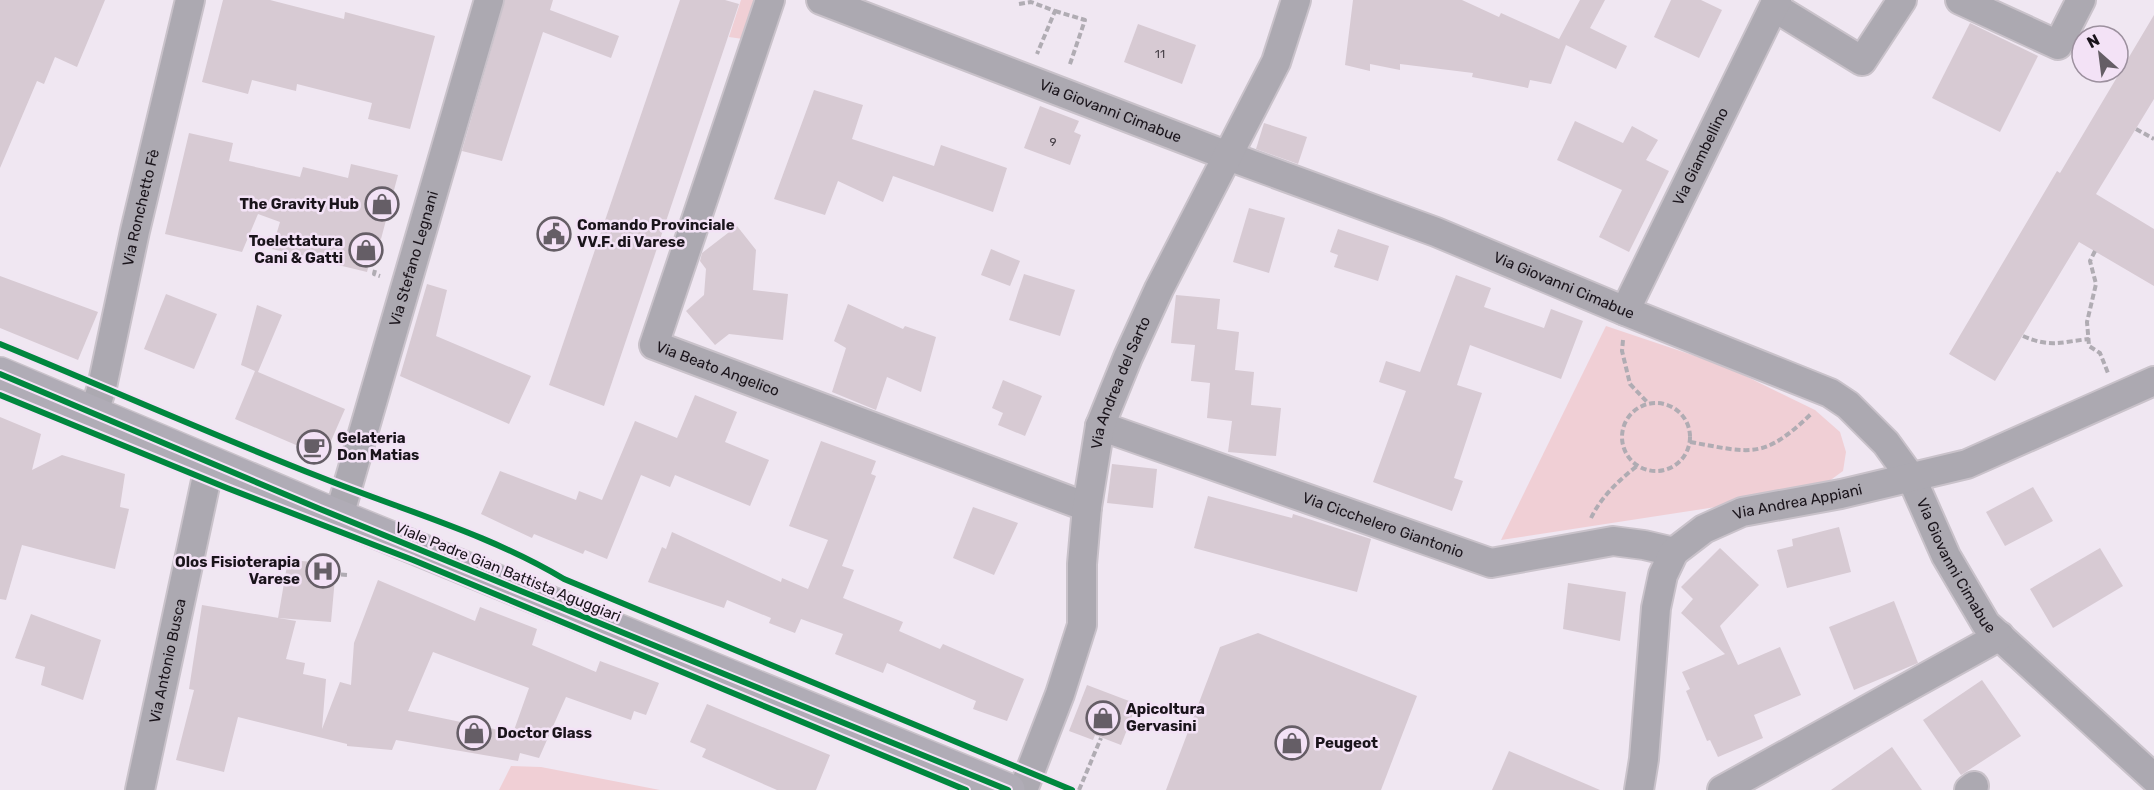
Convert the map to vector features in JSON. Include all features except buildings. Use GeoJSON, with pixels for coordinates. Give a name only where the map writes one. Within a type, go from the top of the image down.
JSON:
{"type":"FeatureCollection","features":[{"type":"Feature","properties":{"kind":"main road","name":"Viale Padre Gian Battista Aguggiari"},"geometry":{"type":"LineString","coordinates":[[0,374],[93,415],[1008,790]]}},
{"type":"Feature","properties":{"kind":"street","name":"Via Ronchetto Fè"},"geometry":{"type":"LineString","coordinates":[[93,415],[102,387],[135,231],[190,0]]}},
{"type":"Feature","properties":{"kind":"street","name":"Via Stefano Legnani"},"geometry":{"type":"LineString","coordinates":[[339,516],[489,0]]}},
{"type":"Feature","properties":{"kind":"street","name":"Via Beato Angelico"},"geometry":{"type":"LineString","coordinates":[[770,0],[654,345],[1087,507]]}},
{"type":"Feature","properties":{"kind":"street","name":"Via Giovanni Cimabue"},"geometry":{"type":"LineString","coordinates":[[821,0],[1228,156],[1436,232],[1830,393],[1848,405],[1886,443],[1912,479],[1946,556],[1986,624],[2154,778]]}},
{"type":"Feature","properties":{"kind":"street","name":"Via Andrea del Sarto"},"geometry":{"type":"LineString","coordinates":[[1023,790],[1060,694],[1082,625],[1082,564],[1087,507],[1100,426],[1159,289],[1276,62],[1296,0]]}},
{"type":"Feature","properties":{"kind":"street"},"geometry":{"type":"LineString","coordinates":[[1775,3],[1862,61],[1902,0]]}},
{"type":"Feature","properties":{"kind":"street"},"geometry":{"type":"LineString","coordinates":[[1960,0],[2058,45],[2081,0]]}},
{"type":"Feature","properties":{"kind":"street","name":"Via Giambellino"},"geometry":{"type":"LineString","coordinates":[[1625,311],[1775,3]]}},
{"type":"Feature","properties":{"kind":"street","name":"Via Andrea Appiani"},"geometry":{"type":"LineString","coordinates":[[1639,790],[1644,759],[1656,608],[1663,575],[1674,552],[1704,529],[1742,512],[1912,479],[1967,464],[2154,381]]}},
{"type":"Feature","properties":{"kind":"street","name":"Via Cicchelero Giantonio"},"geometry":{"type":"LineString","coordinates":[[1100,426],[1491,562],[1613,541],[1674,552]]}},
{"type":"Feature","properties":{"kind":"street","name":"Via Antonio Busca"},"geometry":{"type":"LineString","coordinates":[[140,790],[210,462]]}},
{"type":"Feature","properties":{"kind":"street"},"geometry":{"type":"LineString","coordinates":[[1722,790],[2000,636]]}},
{"type":"Feature","properties":{"kind":"path"},"geometry":{"type":"LineString","coordinates":[[1019,4],[1031,2],[1085,20],[1068,70]]}},
{"type":"Feature","properties":{"kind":"path"},"geometry":{"type":"LineString","coordinates":[[1033,63],[1055,11]]}},
{"type":"Feature","properties":{"kind":"path"},"geometry":{"type":"LineString","coordinates":[[2136,129],[2154,139]]}},
{"type":"Feature","properties":{"kind":"path"},"geometry":{"type":"LineString","coordinates":[[2095,251],[2090,261],[2096,284],[2087,322],[2089,346],[2100,353],[2109,376]]}},
{"type":"Feature","properties":{"kind":"path"},"geometry":{"type":"LineString","coordinates":[[1625,311],[1623,351],[1630,384],[1648,403]]}},
{"type":"Feature","properties":{"kind":"path"},"geometry":{"type":"LineString","coordinates":[[2023,336],[2040,343],[2055,345],[2089,339]]}},
{"type":"Feature","properties":{"kind":"path"},"geometry":{"type":"LineString","coordinates":[[1690,442],[1745,452],[1768,448],[1790,434],[1830,393]]}},
{"type":"Feature","properties":{"kind":"path"},"geometry":{"type":"LineString","coordinates":[[1659,402],[1670,405],[1686,420],[1690,431],[1690,442],[1686,453],[1679,462],[1659,471],[1647,470],[1628,458],[1621,436],[1623,425],[1629,416],[1637,408],[1648,403],[1659,402]]}},
{"type":"Feature","properties":{"kind":"path"},"geometry":{"type":"LineString","coordinates":[[1581,547],[1582,537],[1595,508],[1617,481],[1637,465]]}},
{"type":"Feature","properties":{"kind":"path"},"geometry":{"type":"LineString","coordinates":[[332,574],[347,575]]}},
{"type":"Feature","properties":{"kind":"path"},"geometry":{"type":"LineString","coordinates":[[1079,790],[1101,738]]}},
{"type":"Feature","properties":{"kind":"shaded area"},"geometry":{"type":"Polygon","coordinates":[[[741,0],[763,0],[750,40],[729,37],[741,0]]]}},
{"type":"Feature","properties":{"kind":"shaded area"},"geometry":{"type":"Polygon","coordinates":[[[1606,326],[1725,366],[1815,410],[1840,432],[1846,452],[1843,471],[1821,487],[1794,495],[1501,540],[1606,326]]]}},
{"type":"Feature","properties":{"kind":"shaded area"},"geometry":{"type":"Polygon","coordinates":[[[511,766],[541,767],[660,790],[499,790],[511,766]]]}},
{"type":"Feature","properties":{"kind":"cycle path"},"geometry":{"type":"LineString","coordinates":[[0,344],[280,461],[475,536],[564,579],[1072,790]]}},
{"type":"Feature","properties":{"kind":"cycle path"},"geometry":{"type":"LineString","coordinates":[[0,374],[320,509],[1008,790]]}},
{"type":"Feature","properties":{"kind":"cycle path"},"geometry":{"type":"LineString","coordinates":[[0,395],[227,488],[413,560],[966,790]]}},
{"type":"Feature","properties":{"kind":"place","name":"The Gravity Hub"},"geometry":{"type":"Point","coordinates":[382,204]}},
{"type":"Feature","properties":{"kind":"place","name":"Comando Provinciale VV.F. di Varese"},"geometry":{"type":"Point","coordinates":[554,234]}},
{"type":"Feature","properties":{"kind":"place","name":"Toelettatura Cani & Gatti"},"geometry":{"type":"Point","coordinates":[366,250]}},
{"type":"Feature","properties":{"kind":"place","name":"Gelateria Don Matias"},"geometry":{"type":"Point","coordinates":[314,447]}},
{"type":"Feature","properties":{"kind":"place","name":"Olos Fisioterapia Varese"},"geometry":{"type":"Point","coordinates":[323,571]}},
{"type":"Feature","properties":{"kind":"place","name":"Apicoltura Gervasini"},"geometry":{"type":"Point","coordinates":[1103,718]}},
{"type":"Feature","properties":{"kind":"place","name":"Doctor Glass"},"geometry":{"type":"Point","coordinates":[474,733]}},
{"type":"Feature","properties":{"kind":"place","name":"Peugeot"},"geometry":{"type":"Point","coordinates":[1292,743]}}]}
